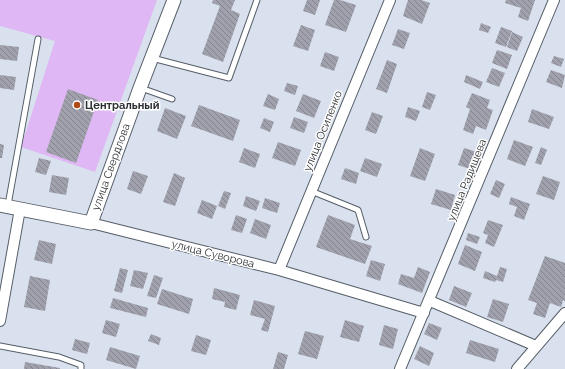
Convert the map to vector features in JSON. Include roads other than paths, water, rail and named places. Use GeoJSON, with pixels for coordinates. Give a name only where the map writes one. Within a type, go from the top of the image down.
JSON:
{"type":"FeatureCollection","features":[{"type":"Feature","properties":{"kind":"street","name":"улица Свердлова"},"geometry":{"type":"LineString","coordinates":[[91,223],[151,58],[174,0]]}},
{"type":"Feature","properties":{"kind":"street","name":"улица Осипенко"},"geometry":{"type":"LineString","coordinates":[[279,270],[390,0]]}},
{"type":"Feature","properties":{"kind":"street","name":"улица Радищева"},"geometry":{"type":"LineString","coordinates":[[400,369],[430,301],[554,0]]}},
{"type":"Feature","properties":{"kind":"street"},"geometry":{"type":"LineString","coordinates":[[0,321],[9,206]]}},
{"type":"Feature","properties":{"kind":"street","name":"улица Суворова"},"geometry":{"type":"LineString","coordinates":[[9,206],[91,223],[279,270],[424,313]]}},
{"type":"Feature","properties":{"kind":"street"},"geometry":{"type":"LineString","coordinates":[[430,301],[536,346]]}},
{"type":"Feature","properties":{"kind":"street"},"geometry":{"type":"LineString","coordinates":[[517,369],[565,313]]}},
{"type":"Feature","properties":{"kind":"lane"},"geometry":{"type":"LineString","coordinates":[[151,58],[229,78],[257,0]]}},
{"type":"Feature","properties":{"kind":"lane"},"geometry":{"type":"LineString","coordinates":[[9,206],[38,39]]}},
{"type":"Feature","properties":{"kind":"lane"},"geometry":{"type":"LineString","coordinates":[[140,88],[172,99]]}},
{"type":"Feature","properties":{"kind":"lane"},"geometry":{"type":"LineString","coordinates":[[311,191],[358,210],[366,237]]}},
{"type":"Feature","properties":{"kind":"lane"},"geometry":{"type":"LineString","coordinates":[[0,346],[59,357],[81,365],[81,369]]}},
{"type":"Feature","properties":{"kind":"place","name":"Центральный"},"geometry":{"type":"Point","coordinates":[77,105]}}]}
